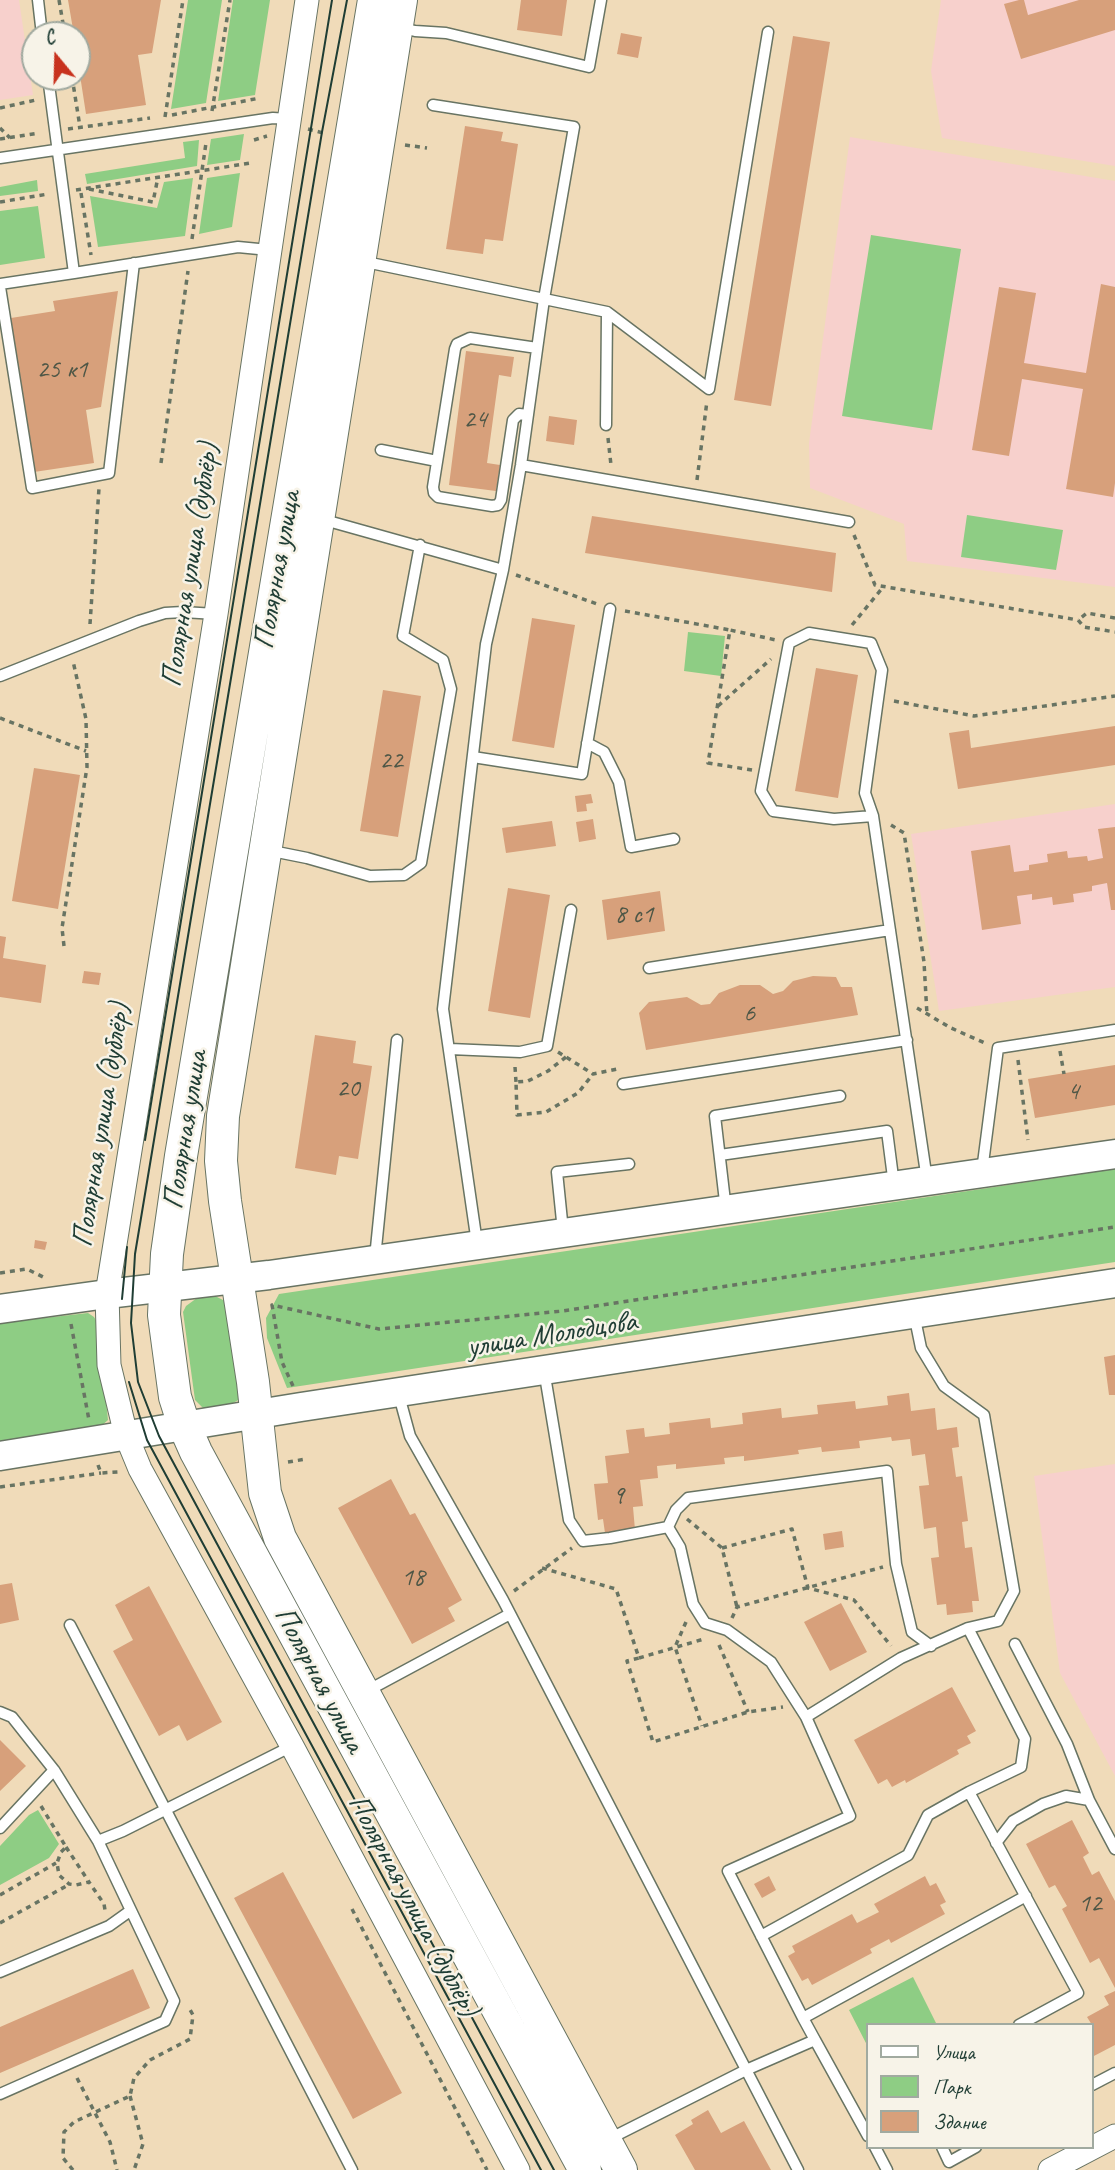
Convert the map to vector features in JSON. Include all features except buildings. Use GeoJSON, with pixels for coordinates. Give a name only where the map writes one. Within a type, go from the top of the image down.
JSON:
{"type":"FeatureCollection","features":[{"type":"Feature","properties":{"kind":"main road","name":"Полярная улица"},"geometry":{"type":"LineString","coordinates":[[374,0],[181,1156],[164,1287],[166,1329],[176,1397],[195,1452],[579,2166]]}},
{"type":"Feature","properties":{"kind":"main road","name":"Полярная улица"},"geometry":{"type":"LineString","coordinates":[[399,13],[264,849],[223,1116],[221,1161],[257,1414],[265,1493],[280,1538],[621,2170]]}},
{"type":"Feature","properties":{"kind":"street","name":"Полярная улица (дублёр)"},"geometry":{"type":"LineString","coordinates":[[307,0],[295,124],[269,250],[216,614],[107,1294],[109,1365],[126,1435],[140,1469],[292,1746],[518,2170]]}},
{"type":"Feature","properties":{"kind":"street"},"geometry":{"type":"LineString","coordinates":[[0,1309],[478,1246],[1115,1154]]}},
{"type":"Feature","properties":{"kind":"street","name":"улица Молодцова"},"geometry":{"type":"LineString","coordinates":[[0,1456],[184,1425],[1115,1283]]}},
{"type":"Feature","properties":{"kind":"street"},"geometry":{"type":"LineString","coordinates":[[1094,2147],[1115,2136]]}},
{"type":"Feature","properties":{"kind":"street"},"geometry":{"type":"LineString","coordinates":[[1049,2170],[1090,2149]]}},
{"type":"Feature","properties":{"kind":"lane"},"geometry":{"type":"LineString","coordinates":[[38,0],[40,21]]}},
{"type":"Feature","properties":{"kind":"lane"},"geometry":{"type":"LineString","coordinates":[[399,13],[415,31],[446,33],[589,67],[601,0]]}},
{"type":"Feature","properties":{"kind":"lane"},"geometry":{"type":"LineString","coordinates":[[359,260],[607,312],[709,388],[768,32]]}},
{"type":"Feature","properties":{"kind":"lane"},"geometry":{"type":"LineString","coordinates":[[49,91],[74,273]]}},
{"type":"Feature","properties":{"kind":"lane"},"geometry":{"type":"LineString","coordinates":[[433,105],[574,127],[544,299],[521,466],[503,570],[486,644],[443,1009],[478,1246]]}},
{"type":"Feature","properties":{"kind":"lane"},"geometry":{"type":"LineString","coordinates":[[0,158],[273,118],[295,124]]}},
{"type":"Feature","properties":{"kind":"lane"},"geometry":{"type":"LineString","coordinates":[[134,263],[109,473],[32,488],[0,286],[190,253],[238,247],[269,250]]}},
{"type":"Feature","properties":{"kind":"lane"},"geometry":{"type":"LineString","coordinates":[[606,425],[607,312]]}},
{"type":"Feature","properties":{"kind":"lane"},"geometry":{"type":"LineString","coordinates":[[528,415],[519,414],[513,420],[498,505],[438,498],[433,487],[457,344],[470,338],[537,348]]}},
{"type":"Feature","properties":{"kind":"lane"},"geometry":{"type":"LineString","coordinates":[[381,450],[437,461]]}},
{"type":"Feature","properties":{"kind":"lane"},"geometry":{"type":"LineString","coordinates":[[521,466],[849,522]]}},
{"type":"Feature","properties":{"kind":"lane"},"geometry":{"type":"LineString","coordinates":[[318,518],[503,570]]}},
{"type":"Feature","properties":{"kind":"lane"},"geometry":{"type":"LineString","coordinates":[[264,849],[370,876],[404,875],[421,863],[451,688],[443,660],[403,636],[420,545]]}},
{"type":"Feature","properties":{"kind":"lane"},"geometry":{"type":"LineString","coordinates":[[474,757],[582,774],[610,609]]}},
{"type":"Feature","properties":{"kind":"lane"},"geometry":{"type":"LineString","coordinates":[[0,676],[165,613],[216,614]]}},
{"type":"Feature","properties":{"kind":"lane"},"geometry":{"type":"LineString","coordinates":[[873,816],[834,818],[773,811],[761,791],[789,643],[809,633],[871,643],[882,670],[865,793],[873,816],[927,1180]]}},
{"type":"Feature","properties":{"kind":"lane"},"geometry":{"type":"LineString","coordinates":[[587,743],[604,752],[619,782],[631,847],[674,839]]}},
{"type":"Feature","properties":{"kind":"lane"},"geometry":{"type":"LineString","coordinates":[[450,1049],[520,1052],[547,1046],[571,910]]}},
{"type":"Feature","properties":{"kind":"lane"},"geometry":{"type":"LineString","coordinates":[[649,968],[890,930]]}},
{"type":"Feature","properties":{"kind":"lane"},"geometry":{"type":"LineString","coordinates":[[981,1173],[998,1048],[1115,1030]]}},
{"type":"Feature","properties":{"kind":"lane"},"geometry":{"type":"LineString","coordinates":[[375,1260],[397,1040]]}},
{"type":"Feature","properties":{"kind":"lane"},"geometry":{"type":"LineString","coordinates":[[623,1084],[907,1040]]}},
{"type":"Feature","properties":{"kind":"lane"},"geometry":{"type":"LineString","coordinates":[[726,1210],[715,1116],[840,1096]]}},
{"type":"Feature","properties":{"kind":"lane"},"geometry":{"type":"LineString","coordinates":[[720,1155],[887,1130],[894,1185]]}},
{"type":"Feature","properties":{"kind":"lane"},"geometry":{"type":"LineString","coordinates":[[563,1233],[557,1172],[629,1164]]}},
{"type":"Feature","properties":{"kind":"lane"},"geometry":{"type":"LineString","coordinates":[[806,1717],[901,1658],[968,1628],[999,1621],[1014,1591],[984,1415],[944,1386],[921,1348],[914,1313]]}},
{"type":"Feature","properties":{"kind":"lane"},"geometry":{"type":"LineString","coordinates":[[544,1370],[569,1520],[583,1541],[668,1527]]}},
{"type":"Feature","properties":{"kind":"lane"},"geometry":{"type":"LineString","coordinates":[[398,1392],[411,1436],[503,1600],[799,2170]]}},
{"type":"Feature","properties":{"kind":"lane"},"geometry":{"type":"LineString","coordinates":[[668,1527],[676,1510],[688,1498],[887,1471],[896,1564],[912,1632],[931,1646]]}},
{"type":"Feature","properties":{"kind":"lane"},"geometry":{"type":"LineString","coordinates":[[668,1527],[680,1547],[693,1604],[705,1623],[727,1630],[771,1662],[806,1717],[850,1815],[728,1871],[803,2018],[866,2132]]}},
{"type":"Feature","properties":{"kind":"lane"},"geometry":{"type":"LineString","coordinates":[[364,1693],[510,1614]]}},
{"type":"Feature","properties":{"kind":"lane"},"geometry":{"type":"LineString","coordinates":[[70,1625],[352,2170]]}},
{"type":"Feature","properties":{"kind":"lane"},"geometry":{"type":"LineString","coordinates":[[761,1936],[908,1855],[928,1815],[1021,1767],[1025,1739],[968,1628]]}},
{"type":"Feature","properties":{"kind":"lane"},"geometry":{"type":"LineString","coordinates":[[1015,1644],[1067,1744],[1089,1800],[1115,1849]]}},
{"type":"Feature","properties":{"kind":"lane"},"geometry":{"type":"LineString","coordinates":[[0,1712],[12,1717],[54,1770],[97,1842],[174,2001],[165,2021],[0,2094]]}},
{"type":"Feature","properties":{"kind":"lane"},"geometry":{"type":"LineString","coordinates":[[97,1842],[292,1746]]}},
{"type":"Feature","properties":{"kind":"lane"},"geometry":{"type":"LineString","coordinates":[[0,1828],[54,1770]]}},
{"type":"Feature","properties":{"kind":"lane"},"geometry":{"type":"LineString","coordinates":[[969,1792],[1078,1993],[1023,2023]]}},
{"type":"Feature","properties":{"kind":"lane"},"geometry":{"type":"LineString","coordinates":[[996,1843],[1013,1821],[1043,1804],[1066,1796],[1089,1800]]}},
{"type":"Feature","properties":{"kind":"lane"},"geometry":{"type":"LineString","coordinates":[[803,2018],[1026,1896]]}},
{"type":"Feature","properties":{"kind":"lane"},"geometry":{"type":"LineString","coordinates":[[0,1972],[109,1926],[130,1911]]}},
{"type":"Feature","properties":{"kind":"lane"},"geometry":{"type":"LineString","coordinates":[[605,2140],[746,2070],[815,2040]]}},
{"type":"Feature","properties":{"kind":"lane"},"geometry":{"type":"LineString","coordinates":[[1094,2084],[1115,2073]]}},
{"type":"Feature","properties":{"kind":"lane"},"geometry":{"type":"LineString","coordinates":[[875,2149],[887,2170]]}},
{"type":"Feature","properties":{"kind":"lane"},"geometry":{"type":"LineString","coordinates":[[943,2149],[949,2162],[972,2149]]}},
{"type":"Feature","properties":{"kind":"path"},"geometry":{"type":"LineString","coordinates":[[59,0],[63,21]]}},
{"type":"Feature","properties":{"kind":"path"},"geometry":{"type":"LineString","coordinates":[[183,0],[165,117],[260,98]]}},
{"type":"Feature","properties":{"kind":"path"},"geometry":{"type":"LineString","coordinates":[[161,463],[208,128],[230,0]]}},
{"type":"Feature","properties":{"kind":"path"},"geometry":{"type":"LineString","coordinates":[[74,91],[80,127]]}},
{"type":"Feature","properties":{"kind":"path"},"geometry":{"type":"LineString","coordinates":[[0,108],[50,97]]}},
{"type":"Feature","properties":{"kind":"path"},"geometry":{"type":"LineString","coordinates":[[0,139],[153,118]]}},
{"type":"Feature","properties":{"kind":"path"},"geometry":{"type":"LineString","coordinates":[[295,124],[327,134]]}},
{"type":"Feature","properties":{"kind":"path"},"geometry":{"type":"LineString","coordinates":[[0,128],[10,138]]}},
{"type":"Feature","properties":{"kind":"path"},"geometry":{"type":"LineString","coordinates":[[400,144],[427,148]]}},
{"type":"Feature","properties":{"kind":"path"},"geometry":{"type":"LineString","coordinates":[[74,148],[91,257]]}},
{"type":"Feature","properties":{"kind":"path"},"geometry":{"type":"LineString","coordinates":[[0,202],[251,163]]}},
{"type":"Feature","properties":{"kind":"path"},"geometry":{"type":"LineString","coordinates":[[88,188],[153,202],[158,177]]}},
{"type":"Feature","properties":{"kind":"path"},"geometry":{"type":"LineString","coordinates":[[695,496],[709,388]]}},
{"type":"Feature","properties":{"kind":"path"},"geometry":{"type":"LineString","coordinates":[[606,425],[614,482]]}},
{"type":"Feature","properties":{"kind":"path"},"geometry":{"type":"LineString","coordinates":[[849,522],[875,585],[1078,620],[1084,627],[1115,632]]}},
{"type":"Feature","properties":{"kind":"path"},"geometry":{"type":"LineString","coordinates":[[842,638],[884,586]]}},
{"type":"Feature","properties":{"kind":"path"},"geometry":{"type":"LineString","coordinates":[[1078,620],[1087,613],[1115,618]]}},
{"type":"Feature","properties":{"kind":"path"},"geometry":{"type":"LineString","coordinates":[[764,772],[708,763],[730,630],[789,643]]}},
{"type":"Feature","properties":{"kind":"path"},"geometry":{"type":"LineString","coordinates":[[718,706],[789,643]]}},
{"type":"Feature","properties":{"kind":"path"},"geometry":{"type":"LineString","coordinates":[[64,946],[61,928],[87,767],[86,719],[70,648]]}},
{"type":"Feature","properties":{"kind":"path"},"geometry":{"type":"LineString","coordinates":[[878,698],[974,716],[1115,696]]}},
{"type":"Feature","properties":{"kind":"path"},"geometry":{"type":"LineString","coordinates":[[0,718],[86,751]]}},
{"type":"Feature","properties":{"kind":"path"},"geometry":{"type":"LineString","coordinates":[[873,816],[904,833],[924,962],[927,1015]]}},
{"type":"Feature","properties":{"kind":"path"},"geometry":{"type":"LineString","coordinates":[[901,997],[927,1015],[998,1048]]}},
{"type":"Feature","properties":{"kind":"path"},"geometry":{"type":"LineString","coordinates":[[1058,1039],[1063,1074]]}},
{"type":"Feature","properties":{"kind":"path"},"geometry":{"type":"LineString","coordinates":[[547,1046],[593,1074]]}},
{"type":"Feature","properties":{"kind":"path"},"geometry":{"type":"LineString","coordinates":[[566,1057],[548,1071],[528,1081],[516,1082],[517,1115],[546,1112],[578,1093],[593,1074],[631,1066],[636,1082]]}},
{"type":"Feature","properties":{"kind":"path"},"geometry":{"type":"LineString","coordinates":[[1018,1060],[1028,1140]]}},
{"type":"Feature","properties":{"kind":"path"},"geometry":{"type":"LineString","coordinates":[[294,1388],[282,1363],[272,1305],[379,1329],[563,1311],[1115,1227]]}},
{"type":"Feature","properties":{"kind":"path"},"geometry":{"type":"LineString","coordinates":[[0,1273],[27,1269],[52,1281]]}},
{"type":"Feature","properties":{"kind":"path"},"geometry":{"type":"LineString","coordinates":[[71,1320],[91,1430]]}},
{"type":"Feature","properties":{"kind":"path"},"geometry":{"type":"LineString","coordinates":[[286,1462],[306,1459]]}},
{"type":"Feature","properties":{"kind":"path"},"geometry":{"type":"LineString","coordinates":[[0,1488],[100,1474]]}},
{"type":"Feature","properties":{"kind":"path"},"geometry":{"type":"LineString","coordinates":[[676,1510],[722,1548],[737,1607],[727,1630]]}},
{"type":"Feature","properties":{"kind":"path"},"geometry":{"type":"LineString","coordinates":[[722,1548],[792,1529],[808,1588]]}},
{"type":"Feature","properties":{"kind":"path"},"geometry":{"type":"LineString","coordinates":[[503,1600],[542,1568],[583,1541]]}},
{"type":"Feature","properties":{"kind":"path"},"geometry":{"type":"LineString","coordinates":[[737,1607],[896,1564]]}},
{"type":"Feature","properties":{"kind":"path"},"geometry":{"type":"LineString","coordinates":[[542,1568],[616,1589],[639,1658]]}},
{"type":"Feature","properties":{"kind":"path"},"geometry":{"type":"LineString","coordinates":[[808,1588],[854,1600],[901,1658]]}},
{"type":"Feature","properties":{"kind":"path"},"geometry":{"type":"LineString","coordinates":[[693,1604],[676,1647],[702,1726]]}},
{"type":"Feature","properties":{"kind":"path"},"geometry":{"type":"LineString","coordinates":[[748,1712],[715,1635],[627,1661],[653,1742],[748,1712],[799,1705]]}},
{"type":"Feature","properties":{"kind":"path"},"geometry":{"type":"LineString","coordinates":[[33,1794],[104,1904],[109,1926]]}},
{"type":"Feature","properties":{"kind":"path"},"geometry":{"type":"LineString","coordinates":[[66,1847],[57,1863],[60,1875],[69,1884],[89,1882]]}},
{"type":"Feature","properties":{"kind":"path"},"geometry":{"type":"LineString","coordinates":[[0,1895],[57,1863]]}},
{"type":"Feature","properties":{"kind":"path"},"geometry":{"type":"LineString","coordinates":[[0,1923],[69,1884]]}},
{"type":"Feature","properties":{"kind":"path"},"geometry":{"type":"LineString","coordinates":[[134,2170],[143,2144],[130,2095],[134,2078],[150,2060],[190,2039],[193,2015],[183,1998],[174,2001]]}},
{"type":"Feature","properties":{"kind":"path"},"geometry":{"type":"LineString","coordinates":[[69,2063],[110,2142],[117,2170]]}},
{"type":"Feature","properties":{"kind":"path"},"geometry":{"type":"LineString","coordinates":[[73,2170],[63,2158],[64,2132],[74,2122],[130,2095]]}},
{"type":"Feature","properties":{"kind":"shaded area"},"geometry":{"type":"Polygon","coordinates":[[[0,0],[19,0],[22,21],[21,91],[32,91],[33,95],[0,100],[0,0]]]}},
{"type":"Feature","properties":{"kind":"shaded area"},"geometry":{"type":"Polygon","coordinates":[[[941,0],[1115,0],[1115,166],[942,138],[931,71],[941,0]]]}},
{"type":"Feature","properties":{"kind":"shaded area"},"geometry":{"type":"Polygon","coordinates":[[[850,137],[1115,181],[1115,587],[907,561],[904,524],[810,488],[809,443],[850,137]]]}},
{"type":"Feature","properties":{"kind":"shaded area"},"geometry":{"type":"Polygon","coordinates":[[[1115,804],[1115,987],[939,1011],[911,834],[1115,804]]]}},
{"type":"Feature","properties":{"kind":"shaded area"},"geometry":{"type":"Polygon","coordinates":[[[1115,1464],[1115,1776],[1060,1673],[1034,1476],[1115,1464]]]}},
{"type":"Feature","properties":{"kind":"green space"},"geometry":{"type":"Polygon","coordinates":[[[188,0],[222,0],[206,103],[171,109],[188,0]]]}},
{"type":"Feature","properties":{"kind":"green space"},"geometry":{"type":"Polygon","coordinates":[[[233,0],[270,0],[255,95],[218,101],[233,0]]]}},
{"type":"Feature","properties":{"kind":"green space"},"geometry":{"type":"Polygon","coordinates":[[[244,134],[240,160],[207,165],[211,139],[244,134]]]}},
{"type":"Feature","properties":{"kind":"green space"},"geometry":{"type":"Polygon","coordinates":[[[199,140],[197,166],[87,184],[85,174],[185,158],[183,142],[199,140]]]}},
{"type":"Feature","properties":{"kind":"green space"},"geometry":{"type":"Polygon","coordinates":[[[240,173],[232,227],[199,234],[207,178],[240,173]]]}},
{"type":"Feature","properties":{"kind":"green space"},"geometry":{"type":"Polygon","coordinates":[[[193,178],[185,236],[98,247],[90,196],[157,208],[164,182],[193,178]]]}},
{"type":"Feature","properties":{"kind":"green space"},"geometry":{"type":"Polygon","coordinates":[[[37,180],[38,191],[0,196],[0,187],[37,180]]]}},
{"type":"Feature","properties":{"kind":"green space"},"geometry":{"type":"Polygon","coordinates":[[[38,206],[45,258],[0,265],[0,211],[38,206]]]}},
{"type":"Feature","properties":{"kind":"green space"},"geometry":{"type":"Polygon","coordinates":[[[871,235],[961,249],[932,430],[842,416],[871,235]]]}},
{"type":"Feature","properties":{"kind":"green space"},"geometry":{"type":"Polygon","coordinates":[[[967,515],[1063,530],[1056,570],[961,557],[967,515]]]}},
{"type":"Feature","properties":{"kind":"green space"},"geometry":{"type":"Polygon","coordinates":[[[688,632],[725,636],[721,676],[684,671],[688,632]]]}},
{"type":"Feature","properties":{"kind":"green space"},"geometry":{"type":"Polygon","coordinates":[[[1115,1169],[1115,1262],[287,1388],[267,1338],[266,1318],[279,1294],[1115,1169]]]}},
{"type":"Feature","properties":{"kind":"green space"},"geometry":{"type":"Polygon","coordinates":[[[207,1296],[225,1301],[240,1399],[214,1411],[203,1408],[195,1400],[183,1312],[186,1306],[197,1298],[207,1296]]]}},
{"type":"Feature","properties":{"kind":"green space"},"geometry":{"type":"Polygon","coordinates":[[[88,1313],[98,1324],[108,1420],[98,1429],[0,1443],[0,1323],[88,1313]]]}},
{"type":"Feature","properties":{"kind":"green space"},"geometry":{"type":"Polygon","coordinates":[[[38,1810],[59,1844],[49,1858],[0,1885],[0,1846],[29,1815],[38,1810]]]}},
{"type":"Feature","properties":{"kind":"green space"},"geometry":{"type":"Polygon","coordinates":[[[913,1977],[936,2023],[866,2023],[866,2043],[849,2010],[913,1977]]]}},
{"type":"Feature","properties":{"kind":"tram line"},"geometry":{"type":"LineString","coordinates":[[145,1140],[332,0]]}},
{"type":"Feature","properties":{"kind":"tram line"},"geometry":{"type":"LineString","coordinates":[[347,0],[322,132],[135,1254],[131,1323],[138,1382],[159,1436],[554,2170]]}},
{"type":"Feature","properties":{"kind":"tram line"},"geometry":{"type":"LineString","coordinates":[[122,1299],[127,1247]]}},
{"type":"Feature","properties":{"kind":"tram line"},"geometry":{"type":"LineString","coordinates":[[129,1382],[147,1440],[541,2170]]}}]}
